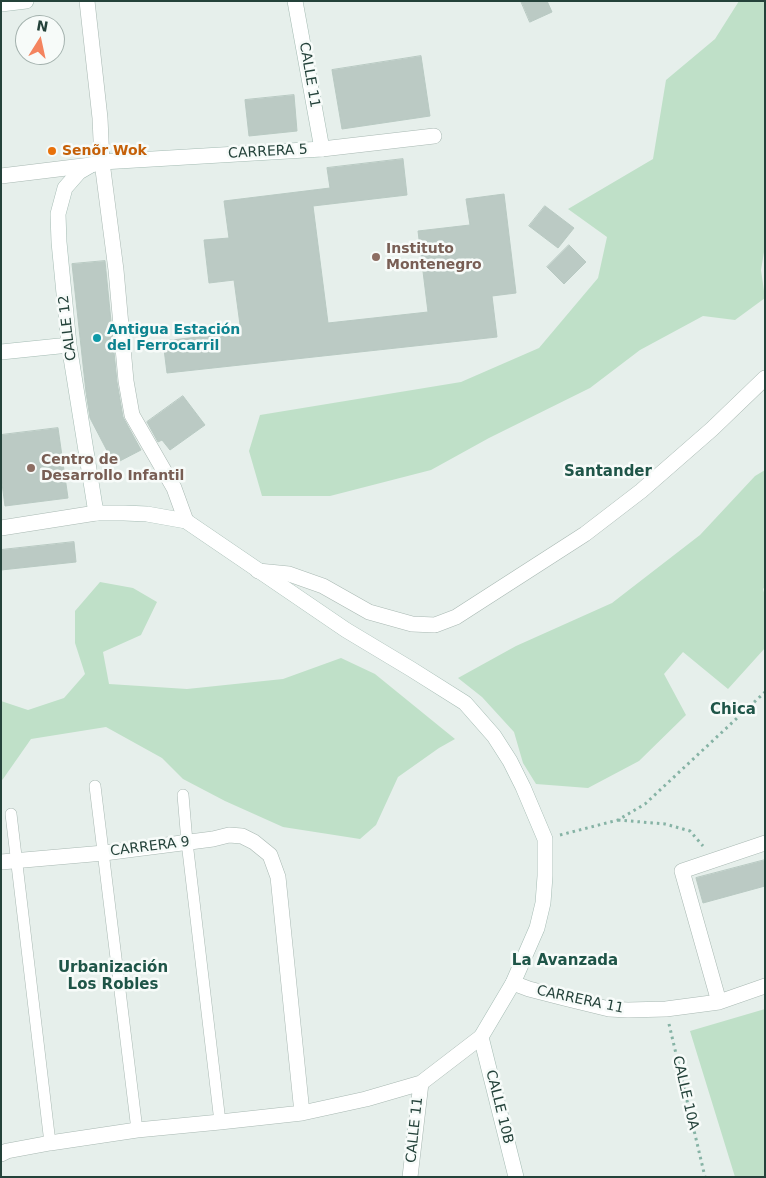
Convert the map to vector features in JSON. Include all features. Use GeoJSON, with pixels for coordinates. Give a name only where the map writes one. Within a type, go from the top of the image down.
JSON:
{"type":"FeatureCollection","features":[{"type":"Feature","properties":{"kind":"street"},"geometry":{"type":"LineString","coordinates":[[1,4],[26,1]]}},
{"type":"Feature","properties":{"kind":"street"},"geometry":{"type":"LineString","coordinates":[[86,1],[100,118],[97,163],[116,270],[126,381],[132,415],[174,488],[186,521]]}},
{"type":"Feature","properties":{"kind":"street","name":"CALLE 11"},"geometry":{"type":"LineString","coordinates":[[295,1],[322,149]]}},
{"type":"Feature","properties":{"kind":"street","name":"CARRERA 5"},"geometry":{"type":"LineString","coordinates":[[1,176],[97,163],[322,149],[434,136]]}},
{"type":"Feature","properties":{"kind":"street","name":"CALLE 12"},"geometry":{"type":"LineString","coordinates":[[96,513],[70,345],[59,242],[58,214],[65,188],[79,172],[97,163]]}},
{"type":"Feature","properties":{"kind":"street"},"geometry":{"type":"LineString","coordinates":[[1,352],[70,345]]}},
{"type":"Feature","properties":{"kind":"street"},"geometry":{"type":"LineString","coordinates":[[258,571],[289,574],[323,586],[369,612],[412,624],[435,625],[456,617],[585,534],[712,429],[765,378]]}},
{"type":"Feature","properties":{"kind":"street"},"geometry":{"type":"LineString","coordinates":[[1,528],[96,513],[147,514],[186,521],[346,630],[465,702],[494,736],[510,761],[523,787],[544,839],[545,876],[543,903],[537,928],[513,983],[481,1037],[421,1083],[366,1100],[302,1113],[137,1130],[50,1143],[1,1154]]}},
{"type":"Feature","properties":{"kind":"street","name":"CARRERA 9"},"geometry":{"type":"LineString","coordinates":[[9,862],[104,853],[229,835],[242,836],[254,842],[270,856],[278,877],[302,1113]]}},
{"type":"Feature","properties":{"kind":"street"},"geometry":{"type":"LineString","coordinates":[[719,1002],[682,871],[765,843]]}},
{"type":"Feature","properties":{"kind":"street","name":"CARRERA 11"},"geometry":{"type":"LineString","coordinates":[[513,983],[529,989],[609,1009],[628,1010],[666,1009],[719,1002],[765,986]]}},
{"type":"Feature","properties":{"kind":"street","name":"CALLE 10B"},"geometry":{"type":"LineString","coordinates":[[481,1037],[516,1177]]}},
{"type":"Feature","properties":{"kind":"street","name":"CALLE 11"},"geometry":{"type":"LineString","coordinates":[[410,1177],[421,1083]]}},
{"type":"Feature","properties":{"kind":"lane"},"geometry":{"type":"LineString","coordinates":[[95,786],[137,1130]]}},
{"type":"Feature","properties":{"kind":"lane"},"geometry":{"type":"LineString","coordinates":[[183,795],[220,1122]]}},
{"type":"Feature","properties":{"kind":"lane"},"geometry":{"type":"LineString","coordinates":[[11,814],[9,862],[50,1143]]}},
{"type":"Feature","properties":{"kind":"path"},"geometry":{"type":"LineString","coordinates":[[544,839],[618,820],[645,804],[765,692]]}},
{"type":"Feature","properties":{"kind":"path"},"geometry":{"type":"LineString","coordinates":[[618,820],[664,824],[690,831],[715,860]]}},
{"type":"Feature","properties":{"kind":"path","name":"CALLE 10A"},"geometry":{"type":"LineString","coordinates":[[666,1009],[705,1177]]}},
{"type":"Feature","properties":{"kind":"green space"},"geometry":{"type":"Polygon","coordinates":[[[739,1],[765,1],[765,246],[761,270],[765,298],[735,320],[703,316],[640,350],[590,388],[489,438],[431,470],[330,496],[262,496],[249,451],[260,415],[461,382],[539,348],[598,278],[607,237],[568,209],[653,159],[666,80],[715,39],[739,1]]]}},
{"type":"Feature","properties":{"kind":"green space"},"geometry":{"type":"Polygon","coordinates":[[[765,470],[765,587],[763,589],[765,596],[765,648],[728,689],[683,652],[664,674],[686,715],[639,761],[588,788],[536,784],[523,763],[514,732],[482,697],[458,678],[516,646],[612,603],[700,535],[755,476],[765,470]]]}},
{"type":"Feature","properties":{"kind":"green space"},"geometry":{"type":"Polygon","coordinates":[[[100,582],[133,588],[157,602],[141,635],[103,652],[109,684],[187,689],[283,679],[341,658],[375,674],[455,739],[398,777],[376,825],[360,839],[283,827],[225,801],[183,779],[162,758],[106,727],[31,739],[1,781],[1,701],[28,710],[64,698],[85,674],[75,643],[75,611],[100,582]]]}},
{"type":"Feature","properties":{"kind":"green space"},"geometry":{"type":"Polygon","coordinates":[[[765,1009],[765,1177],[735,1177],[690,1031],[765,1009]]]}},
{"type":"Feature","properties":{"kind":"building"},"geometry":{"type":"Polygon","coordinates":[[[521,1],[547,1],[552,12],[530,22],[521,1]]]}},
{"type":"Feature","properties":{"kind":"building"},"geometry":{"type":"Polygon","coordinates":[[[421,56],[430,116],[342,129],[332,70],[421,56]]]}},
{"type":"Feature","properties":{"kind":"building"},"geometry":{"type":"Polygon","coordinates":[[[294,95],[297,131],[249,136],[245,100],[294,95]]]}},
{"type":"Feature","properties":{"kind":"building"},"geometry":{"type":"Polygon","coordinates":[[[403,159],[407,195],[313,206],[328,323],[428,312],[418,231],[470,225],[466,199],[504,194],[516,293],[492,296],[497,337],[167,373],[163,341],[241,332],[234,280],[209,283],[204,240],[229,238],[224,201],[330,188],[327,168],[403,159]]]}},
{"type":"Feature","properties":{"kind":"building"},"geometry":{"type":"Polygon","coordinates":[[[545,206],[574,228],[558,248],[529,226],[545,206]]]}},
{"type":"Feature","properties":{"kind":"building"},"geometry":{"type":"Polygon","coordinates":[[[569,245],[586,262],[564,284],[547,267],[569,245]]]}},
{"type":"Feature","properties":{"kind":"building","name":"Antigua Estación del Ferrocarril"},"geometry":{"type":"Polygon","coordinates":[[[105,261],[117,382],[123,417],[141,450],[114,464],[90,418],[72,264],[105,261]]]}},
{"type":"Feature","properties":{"kind":"building"},"geometry":{"type":"Polygon","coordinates":[[[183,396],[205,425],[170,450],[162,440],[158,442],[147,422],[183,396]]]}},
{"type":"Feature","properties":{"kind":"building"},"geometry":{"type":"Polygon","coordinates":[[[58,428],[68,498],[5,506],[1,476],[1,435],[58,428]]]}},
{"type":"Feature","properties":{"kind":"building"},"geometry":{"type":"Polygon","coordinates":[[[74,542],[76,562],[1,570],[1,550],[74,542]]]}},
{"type":"Feature","properties":{"kind":"building"},"geometry":{"type":"Polygon","coordinates":[[[765,860],[765,886],[703,903],[696,878],[765,860]]]}},
{"type":"Feature","properties":{"kind":"place","name":"Senõr Wok"},"geometry":{"type":"Point","coordinates":[52,151]}},
{"type":"Feature","properties":{"kind":"place","name":"Instituto Montenegro"},"geometry":{"type":"Point","coordinates":[376,257]}},
{"type":"Feature","properties":{"kind":"place","name":"Antigua Estación del Ferrocarril"},"geometry":{"type":"Point","coordinates":[97,338]}},
{"type":"Feature","properties":{"kind":"place","name":"Centro de Desarrollo Infantil"},"geometry":{"type":"Point","coordinates":[31,468]}},
{"type":"Feature","properties":{"kind":"district","name":"Santander"},"geometry":{"type":"Point","coordinates":[608,472]}},
{"type":"Feature","properties":{"kind":"district","name":"Chica"},"geometry":{"type":"Point","coordinates":[733,710]}},
{"type":"Feature","properties":{"kind":"district","name":"La Avanzada"},"geometry":{"type":"Point","coordinates":[565,961]}},
{"type":"Feature","properties":{"kind":"district","name":"Urbanización Los Robles"},"geometry":{"type":"Point","coordinates":[113,976]}}]}
